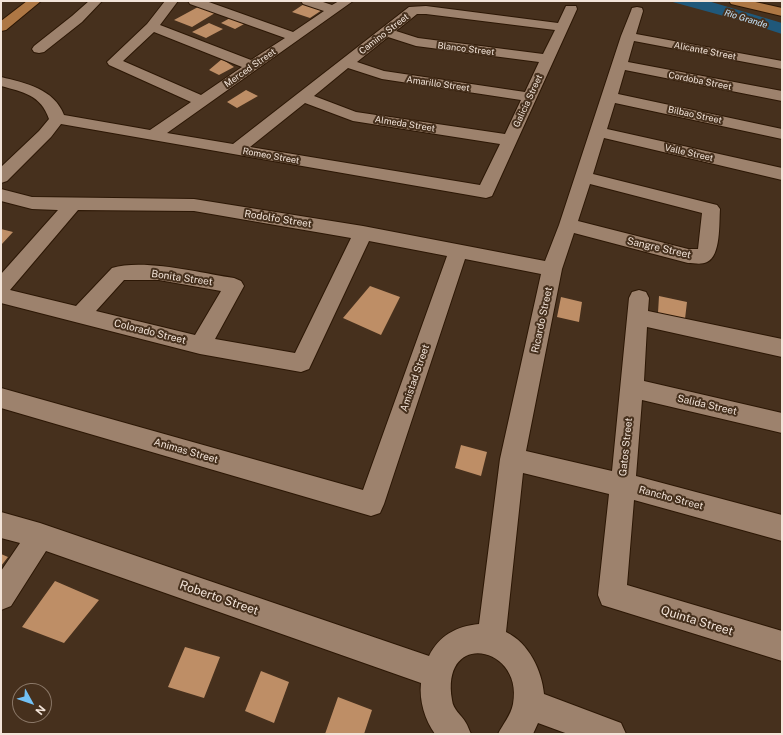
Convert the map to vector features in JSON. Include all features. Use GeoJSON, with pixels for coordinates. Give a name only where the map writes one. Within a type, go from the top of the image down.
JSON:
{"type":"FeatureCollection","features":[{"type":"Feature","properties":{"kind":"main road"},"geometry":{"type":"LineString","coordinates":[[1,13],[17,1]]}},
{"type":"Feature","properties":{"kind":"main road"},"geometry":{"type":"LineString","coordinates":[[1,27],[35,1]]}},
{"type":"Feature","properties":{"kind":"main road"},"geometry":{"type":"LineString","coordinates":[[735,1],[782,12]]}},
{"type":"Feature","properties":{"kind":"street"},"geometry":{"type":"LineString","coordinates":[[39,49],[77,20],[96,1]]}},
{"type":"Feature","properties":{"kind":"street"},"geometry":{"type":"LineString","coordinates":[[172,1],[152,27],[114,62],[202,101]]}},
{"type":"Feature","properties":{"kind":"street"},"geometry":{"type":"LineString","coordinates":[[194,1],[295,37]]}},
{"type":"Feature","properties":{"kind":"street"},"geometry":{"type":"LineString","coordinates":[[307,1],[334,10]]}},
{"type":"Feature","properties":{"kind":"street","name":"Merced Street"},"geometry":{"type":"LineString","coordinates":[[154,135],[347,1]]}},
{"type":"Feature","properties":{"kind":"street","name":"Camino Street"},"geometry":{"type":"LineString","coordinates":[[236,150],[414,10],[426,10],[562,27]]}},
{"type":"Feature","properties":{"kind":"street","name":"Galicia Street"},"geometry":{"type":"LineString","coordinates":[[486,192],[571,10]]}},
{"type":"Feature","properties":{"kind":"street","name":"Ricardo Street"},"geometry":{"type":"LineString","coordinates":[[491,640],[512,459],[552,269],[568,225],[637,11]]}},
{"type":"Feature","properties":{"kind":"street"},"geometry":{"type":"LineString","coordinates":[[152,27],[253,66]]}},
{"type":"Feature","properties":{"kind":"street","name":"Blanco Street"},"geometry":{"type":"LineString","coordinates":[[386,32],[416,42],[547,59]]}},
{"type":"Feature","properties":{"kind":"street","name":"Alicante Street"},"geometry":{"type":"LineString","coordinates":[[628,36],[695,43],[782,65]]}},
{"type":"Feature","properties":{"kind":"street","name":"Amarillo Street"},"geometry":{"type":"LineString","coordinates":[[347,63],[382,75],[530,97]]}},
{"type":"Feature","properties":{"kind":"street","name":"Cordoba Street"},"geometry":{"type":"LineString","coordinates":[[619,65],[782,96]]}},
{"type":"Feature","properties":{"kind":"street"},"geometry":{"type":"LineString","coordinates":[[1,81],[43,96],[55,110],[57,119],[45,134],[1,177]]}},
{"type":"Feature","properties":{"kind":"street","name":"Almeda Street"},"geometry":{"type":"LineString","coordinates":[[304,96],[353,116],[510,140]]}},
{"type":"Feature","properties":{"kind":"street","name":"Bilbao Street"},"geometry":{"type":"LineString","coordinates":[[609,97],[782,134]]}},
{"type":"Feature","properties":{"kind":"street","name":"Romeo Street"},"geometry":{"type":"LineString","coordinates":[[57,119],[486,192]]}},
{"type":"Feature","properties":{"kind":"street","name":"Valle Street"},"geometry":{"type":"LineString","coordinates":[[597,132],[782,174]]}},
{"type":"Feature","properties":{"kind":"street","name":"Sangre Street"},"geometry":{"type":"LineString","coordinates":[[568,225],[688,256],[701,257],[707,252],[711,209],[583,177]]}},
{"type":"Feature","properties":{"kind":"street","name":"Rodolfo Street"},"geometry":{"type":"LineString","coordinates":[[1,196],[32,202],[73,204],[194,205],[363,233],[552,269]]}},
{"type":"Feature","properties":{"kind":"street"},"geometry":{"type":"LineString","coordinates":[[1,287],[73,204]]}},
{"type":"Feature","properties":{"kind":"street","name":"Colorado Street"},"geometry":{"type":"LineString","coordinates":[[1,295],[200,344],[301,363],[363,233]]}},
{"type":"Feature","properties":{"kind":"street","name":"Amistad Street"},"geometry":{"type":"LineString","coordinates":[[371,504],[458,251]]}},
{"type":"Feature","properties":{"kind":"street","name":"Bonita Street"},"geometry":{"type":"LineString","coordinates":[[80,315],[119,273],[158,273],[234,286],[200,344]]}},
{"type":"Feature","properties":{"kind":"street","name":"Gatos Street"},"geometry":{"type":"LineString","coordinates":[[612,595],[632,388],[638,308],[782,348]]}},
{"type":"Feature","properties":{"kind":"street","name":"Salida Street"},"geometry":{"type":"LineString","coordinates":[[632,388],[782,423]]}},
{"type":"Feature","properties":{"kind":"street","name":"Animas Street"},"geometry":{"type":"LineString","coordinates":[[1,398],[371,504]]}},
{"type":"Feature","properties":{"kind":"street","name":"Rancho Street"},"geometry":{"type":"LineString","coordinates":[[512,459],[623,485],[782,528]]}},
{"type":"Feature","properties":{"kind":"street","name":"Roberto Street"},"geometry":{"type":"LineString","coordinates":[[1,525],[40,536],[436,674]]}},
{"type":"Feature","properties":{"kind":"street"},"geometry":{"type":"LineString","coordinates":[[1,596],[40,536]]}},
{"type":"Feature","properties":{"kind":"street","name":"Quinta Street"},"geometry":{"type":"LineString","coordinates":[[612,595],[782,646]]}},
{"type":"Feature","properties":{"kind":"street"},"geometry":{"type":"LineString","coordinates":[[456,734],[442,716],[435,695],[436,674],[444,656],[457,644],[473,638],[491,640],[504,646],[516,656],[524,671],[529,688],[529,704],[523,724],[514,734]]}},
{"type":"Feature","properties":{"kind":"street"},"geometry":{"type":"LineString","coordinates":[[529,704],[610,734]]}},
{"type":"Feature","properties":{"kind":"water","name":"Rio Grande"},"geometry":{"type":"Polygon","coordinates":[[[669,1],[708,1],[782,23],[782,34],[742,21],[669,1]]]}},
{"type":"Feature","properties":{"kind":"building"},"geometry":{"type":"Polygon","coordinates":[[[304,4],[322,10],[310,18],[292,12],[304,4]]]}},
{"type":"Feature","properties":{"kind":"building"},"geometry":{"type":"Polygon","coordinates":[[[198,7],[215,13],[192,27],[174,20],[198,7]]]}},
{"type":"Feature","properties":{"kind":"building"},"geometry":{"type":"Polygon","coordinates":[[[232,17],[246,23],[235,29],[221,23],[232,17]]]}},
{"type":"Feature","properties":{"kind":"building"},"geometry":{"type":"Polygon","coordinates":[[[209,23],[223,29],[206,38],[192,32],[209,23]]]}},
{"type":"Feature","properties":{"kind":"building"},"geometry":{"type":"Polygon","coordinates":[[[222,59],[234,67],[219,75],[209,70],[222,59]]]}},
{"type":"Feature","properties":{"kind":"building"},"geometry":{"type":"Polygon","coordinates":[[[246,90],[258,96],[237,108],[227,102],[246,90]]]}},
{"type":"Feature","properties":{"kind":"building"},"geometry":{"type":"Polygon","coordinates":[[[1,229],[13,232],[1,245],[1,229]]]}},
{"type":"Feature","properties":{"kind":"building"},"geometry":{"type":"Polygon","coordinates":[[[370,286],[400,297],[381,335],[343,318],[370,286]]]}},
{"type":"Feature","properties":{"kind":"building"},"geometry":{"type":"Polygon","coordinates":[[[659,296],[687,302],[685,319],[658,313],[659,296]]]}},
{"type":"Feature","properties":{"kind":"building"},"geometry":{"type":"Polygon","coordinates":[[[561,297],[582,302],[579,322],[557,317],[561,297]]]}},
{"type":"Feature","properties":{"kind":"building"},"geometry":{"type":"Polygon","coordinates":[[[461,445],[487,452],[481,476],[455,468],[461,445]]]}},
{"type":"Feature","properties":{"kind":"building"},"geometry":{"type":"Polygon","coordinates":[[[1,554],[8,557],[1,566],[1,554]]]}},
{"type":"Feature","properties":{"kind":"building"},"geometry":{"type":"Polygon","coordinates":[[[55,581],[99,600],[64,643],[22,627],[55,581]]]}},
{"type":"Feature","properties":{"kind":"building"},"geometry":{"type":"Polygon","coordinates":[[[185,647],[220,657],[204,698],[168,687],[185,647]]]}},
{"type":"Feature","properties":{"kind":"building"},"geometry":{"type":"Polygon","coordinates":[[[261,671],[289,682],[274,723],[245,711],[261,671]]]}},
{"type":"Feature","properties":{"kind":"building"},"geometry":{"type":"Polygon","coordinates":[[[338,697],[372,710],[364,734],[325,734],[338,697]]]}}]}
